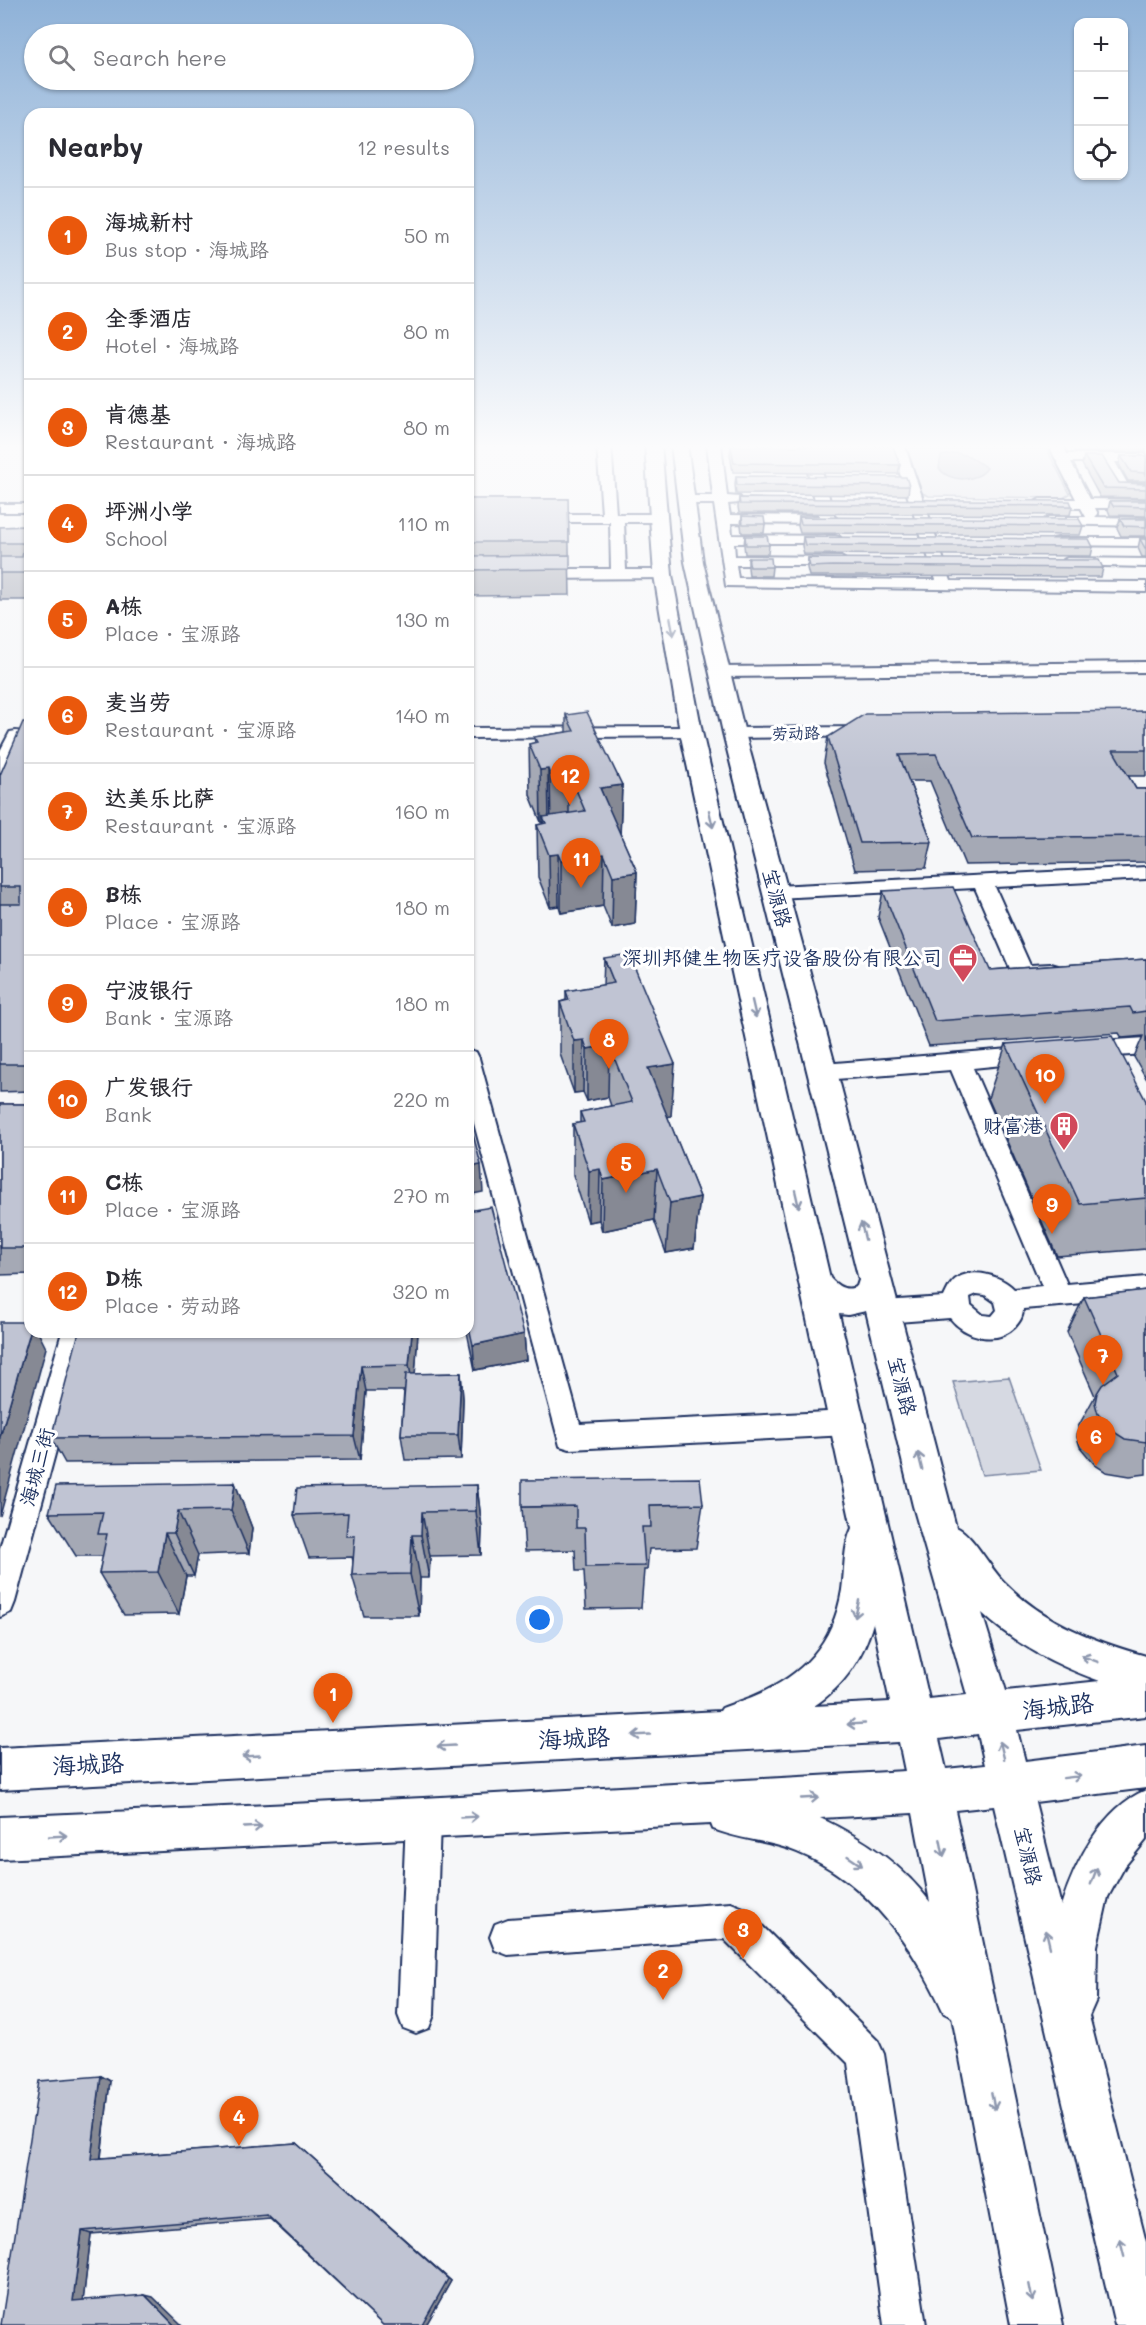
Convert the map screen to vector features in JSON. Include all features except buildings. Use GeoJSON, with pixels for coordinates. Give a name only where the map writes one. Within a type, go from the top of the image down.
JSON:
{"type":"FeatureCollection","features":[{"type":"Feature","properties":{"kind":"main road"},"geometry":{"type":"LineString","coordinates":[[661,552],[663,575],[691,732],[915,1721],[1037,2325]]}},
{"type":"Feature","properties":{"kind":"main road","name":"宝源路"},"geometry":{"type":"LineString","coordinates":[[693,552],[734,733],[823,1072],[931,1506],[993,1714],[1011,1784],[1141,2325]]}},
{"type":"Feature","properties":{"kind":"main road"},"geometry":{"type":"LineString","coordinates":[[815,1281],[819,1288],[835,1300],[855,1302],[872,1293],[875,1279]]}},
{"type":"Feature","properties":{"kind":"main road"},"geometry":{"type":"LineString","coordinates":[[931,1506],[964,1564],[998,1604],[1031,1631],[1106,1665],[1146,1676]]}},
{"type":"Feature","properties":{"kind":"main road"},"geometry":{"type":"LineString","coordinates":[[685,1733],[742,1721],[776,1706],[814,1684],[838,1659],[853,1626],[861,1588],[867,1510]]}},
{"type":"Feature","properties":{"kind":"main road","name":"海城路"},"geometry":{"type":"LineString","coordinates":[[0,1769],[915,1721],[1146,1696]]}},
{"type":"Feature","properties":{"kind":"main road"},"geometry":{"type":"LineString","coordinates":[[0,1838],[423,1819],[930,1791],[1011,1784],[1146,1767]]}},
{"type":"Feature","properties":{"kind":"main road"},"geometry":{"type":"LineString","coordinates":[[681,1805],[772,1822],[815,1837],[855,1860],[890,1888],[921,1922],[948,1968],[984,2059]]}},
{"type":"Feature","properties":{"kind":"main road"},"geometry":{"type":"LineString","coordinates":[[1076,2057],[1072,1975],[1080,1915],[1097,1867],[1126,1828],[1146,1811]]}},
{"type":"Feature","properties":{"kind":"street"},"geometry":{"type":"LineString","coordinates":[[617,552],[619,574]]}},
{"type":"Feature","properties":{"kind":"street"},"geometry":{"type":"LineString","coordinates":[[728,552],[731,583],[1130,586]]}},
{"type":"Feature","properties":{"kind":"street"},"geometry":{"type":"LineString","coordinates":[[836,552],[844,584]]}},
{"type":"Feature","properties":{"kind":"street"},"geometry":{"type":"LineString","coordinates":[[937,552],[945,585]]}},
{"type":"Feature","properties":{"kind":"street"},"geometry":{"type":"LineString","coordinates":[[1112,552],[1130,586],[1145,597]]}},
{"type":"Feature","properties":{"kind":"street"},"geometry":{"type":"LineString","coordinates":[[729,560],[860,561]]}},
{"type":"Feature","properties":{"kind":"street"},"geometry":{"type":"LineString","coordinates":[[1057,562],[1146,563]]}},
{"type":"Feature","properties":{"kind":"street"},"geometry":{"type":"LineString","coordinates":[[526,574],[663,575]]}},
{"type":"Feature","properties":{"kind":"street"},"geometry":{"type":"LineString","coordinates":[[719,672],[1146,668]]}},
{"type":"Feature","properties":{"kind":"street"},"geometry":{"type":"LineString","coordinates":[[474,733],[691,732]]}},
{"type":"Feature","properties":{"kind":"street","name":"劳动路"},"geometry":{"type":"LineString","coordinates":[[734,733],[886,732]]}},
{"type":"Feature","properties":{"kind":"street"},"geometry":{"type":"LineString","coordinates":[[0,770],[15,736]]}},
{"type":"Feature","properties":{"kind":"street"},"geometry":{"type":"LineString","coordinates":[[776,892],[1146,873]]}},
{"type":"Feature","properties":{"kind":"street"},"geometry":{"type":"LineString","coordinates":[[982,881],[1023,972],[1068,970]]}},
{"type":"Feature","properties":{"kind":"street"},"geometry":{"type":"LineString","coordinates":[[823,1072],[1146,1046]]}},
{"type":"Feature","properties":{"kind":"street"},"geometry":{"type":"LineString","coordinates":[[959,1061],[1059,1296]]}},
{"type":"Feature","properties":{"kind":"street"},"geometry":{"type":"LineString","coordinates":[[475,1107],[570,1437],[848,1423]]}},
{"type":"Feature","properties":{"kind":"street"},"geometry":{"type":"LineString","coordinates":[[884,1312],[957,1307],[966,1320],[974,1324],[993,1327],[1000,1325],[1010,1314],[1008,1300],[1146,1288]]}},
{"type":"Feature","properties":{"kind":"street","name":"海城三街"},"geometry":{"type":"LineString","coordinates":[[0,1602],[73,1338]]}},
{"type":"Feature","properties":{"kind":"street"},"geometry":{"type":"LineString","coordinates":[[416,2016],[423,1819]]}},
{"type":"Feature","properties":{"kind":"street"},"geometry":{"type":"LineString","coordinates":[[508,1937],[731,1921],[866,2054],[905,2325]]}},
{"type":"Feature","properties":{"kind":"shaded area"},"geometry":{"type":"Polygon","coordinates":[[[1009,1377],[1041,1470],[982,1475],[953,1382],[1009,1377]]]}},
{"type":"Feature","properties":{"kind":"place","name":"D栋"},"geometry":{"type":"Point","coordinates":[570,805]}},
{"type":"Feature","properties":{"kind":"place","name":"C栋"},"geometry":{"type":"Point","coordinates":[581,888]}},
{"type":"Feature","properties":{"kind":"place","name":"深圳邦健生物医疗设备股份有限公司"},"geometry":{"type":"Point","coordinates":[963,984]}},
{"type":"Feature","properties":{"kind":"place","name":"B栋"},"geometry":{"type":"Point","coordinates":[609,1069]}},
{"type":"Feature","properties":{"kind":"place","name":"广发银行"},"geometry":{"type":"Point","coordinates":[1045,1104]}},
{"type":"Feature","properties":{"kind":"place","name":"财富港"},"geometry":{"type":"Point","coordinates":[1064,1152]}},
{"type":"Feature","properties":{"kind":"place","name":"A栋"},"geometry":{"type":"Point","coordinates":[626,1193]}},
{"type":"Feature","properties":{"kind":"place","name":"宁波银行"},"geometry":{"type":"Point","coordinates":[1052,1234]}},
{"type":"Feature","properties":{"kind":"place","name":"达美乐比萨"},"geometry":{"type":"Point","coordinates":[1103,1385]}},
{"type":"Feature","properties":{"kind":"place","name":"麦当劳"},"geometry":{"type":"Point","coordinates":[1096,1466]}},
{"type":"Feature","properties":{"kind":"place","name":"海城新村"},"geometry":{"type":"Point","coordinates":[333,1723]}},
{"type":"Feature","properties":{"kind":"place","name":"肯德基"},"geometry":{"type":"Point","coordinates":[743,1959]}},
{"type":"Feature","properties":{"kind":"place","name":"全季酒店"},"geometry":{"type":"Point","coordinates":[663,2000]}},
{"type":"Feature","properties":{"kind":"place","name":"坪洲小学"},"geometry":{"type":"Point","coordinates":[239,2146]}}]}
